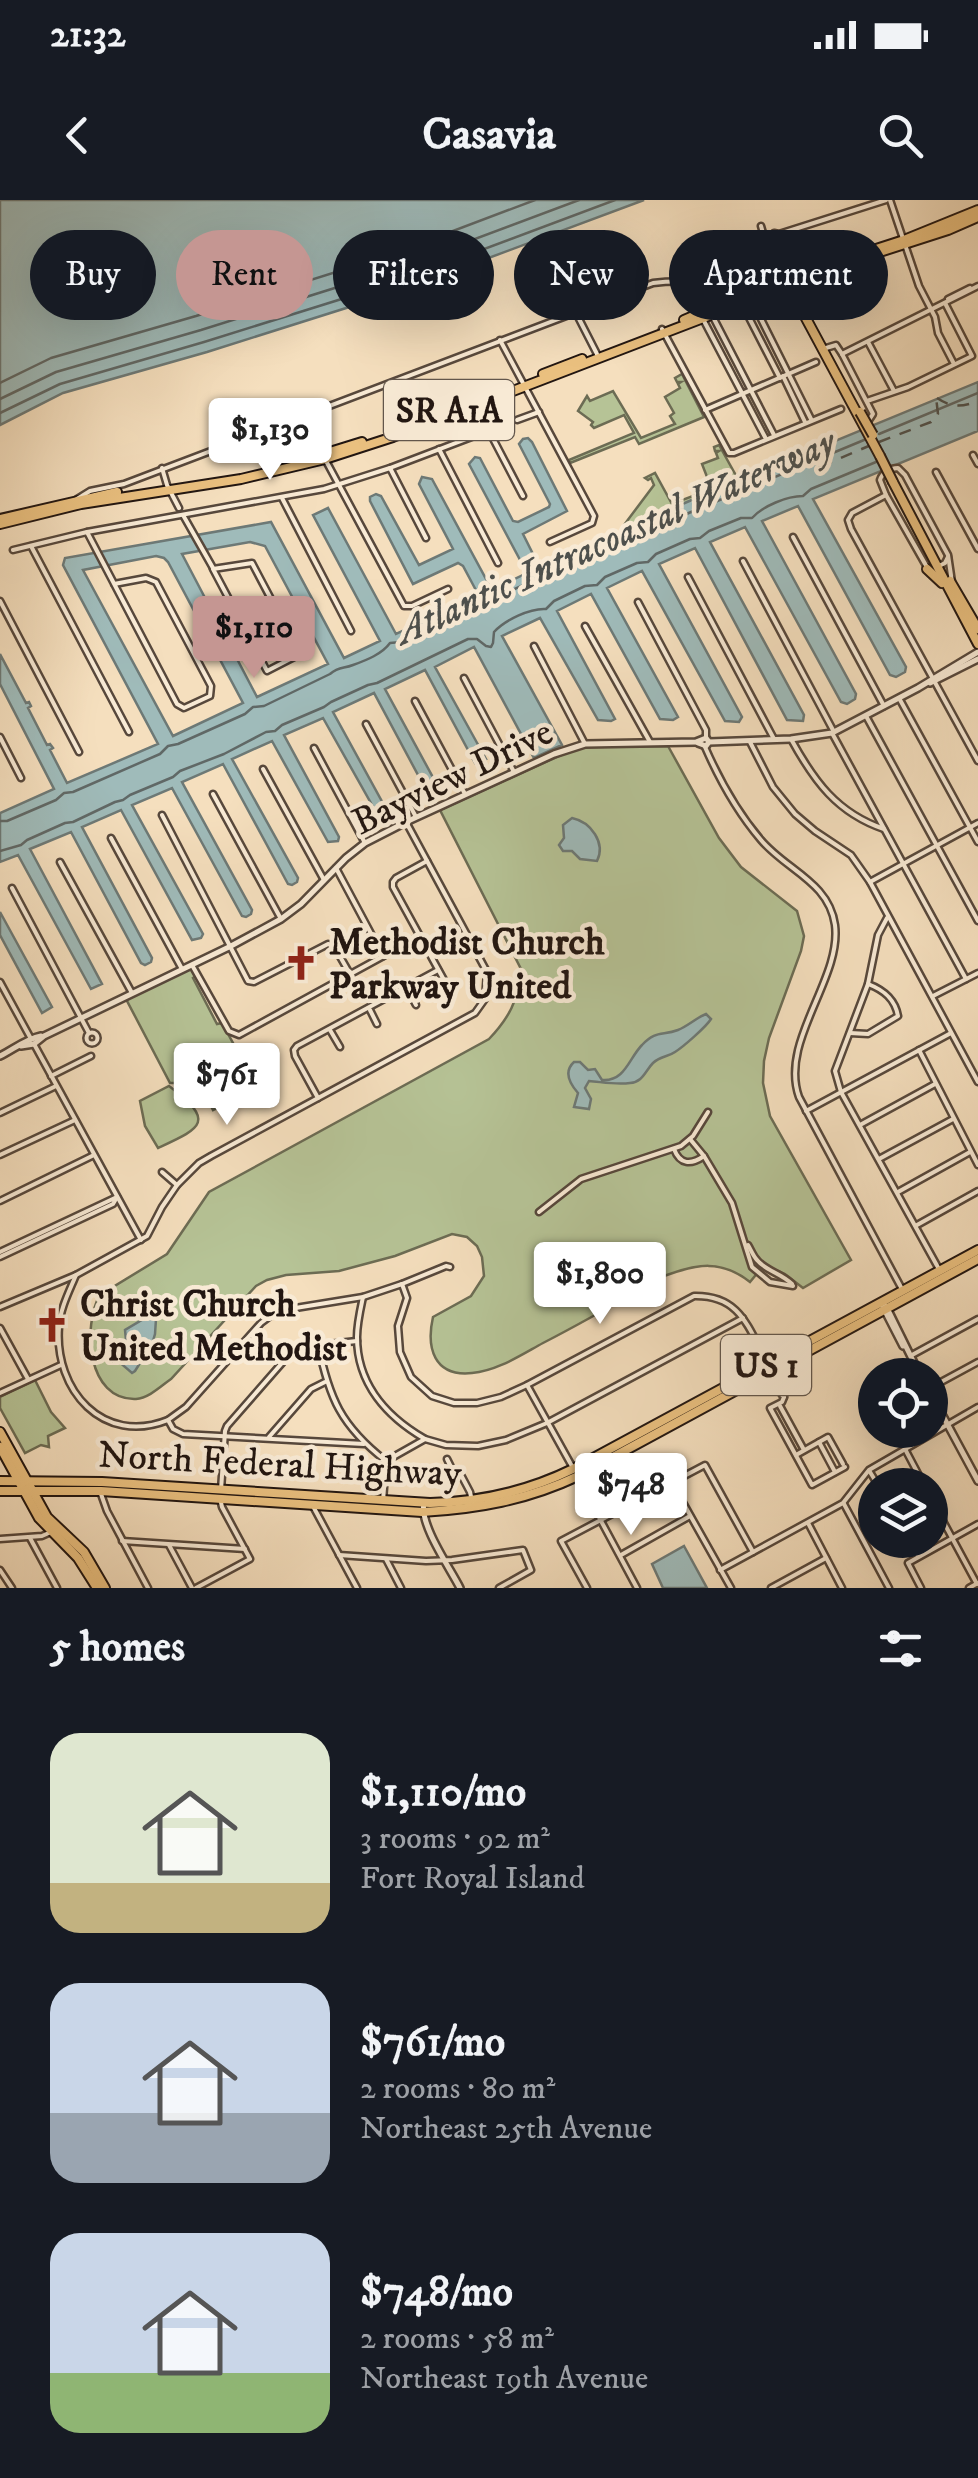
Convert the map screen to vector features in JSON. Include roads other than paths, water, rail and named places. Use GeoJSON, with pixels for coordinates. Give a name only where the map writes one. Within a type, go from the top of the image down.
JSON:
{"type":"FeatureCollection","features":[{"type":"Feature","properties":{"kind":"main road","name":"SR A1A"},"geometry":{"type":"LineString","coordinates":[[888,248],[948,230],[978,213]]}},
{"type":"Feature","properties":{"kind":"main road","name":"SR A1A"},"geometry":{"type":"LineString","coordinates":[[0,522],[168,484],[241,479],[391,438],[693,320]]}},
{"type":"Feature","properties":{"kind":"main road"},"geometry":{"type":"LineString","coordinates":[[812,320],[858,413]]}},
{"type":"Feature","properties":{"kind":"main road"},"geometry":{"type":"LineString","coordinates":[[812,320],[935,567],[978,644]]}},
{"type":"Feature","properties":{"kind":"main road","name":"SR A1A"},"geometry":{"type":"LineString","coordinates":[[0,522],[77,500],[114,495]]}},
{"type":"Feature","properties":{"kind":"main road"},"geometry":{"type":"LineString","coordinates":[[935,567],[954,586],[978,629]]}},
{"type":"Feature","properties":{"kind":"main road","name":"North Federal Highway"},"geometry":{"type":"LineString","coordinates":[[0,1491],[26,1486],[171,1487],[372,1508],[471,1508],[540,1492],[714,1402],[824,1334],[936,1282],[952,1265],[978,1250]]}},
{"type":"Feature","properties":{"kind":"main road","name":"North Federal Highway"},"geometry":{"type":"LineString","coordinates":[[576,1473],[721,1390],[793,1360],[884,1307],[903,1291],[978,1260]]}},
{"type":"Feature","properties":{"kind":"main road"},"geometry":{"type":"LineString","coordinates":[[793,1360],[796,1354],[823,1340],[824,1334]]}},
{"type":"Feature","properties":{"kind":"main road"},"geometry":{"type":"LineString","coordinates":[[714,1402],[721,1390]]}},
{"type":"Feature","properties":{"kind":"main road"},"geometry":{"type":"LineString","coordinates":[[0,1432],[39,1518],[78,1558],[96,1588]]}},
{"type":"Feature","properties":{"kind":"main road"},"geometry":{"type":"LineString","coordinates":[[630,1448],[633,1437]]}},
{"type":"Feature","properties":{"kind":"main road"},"geometry":{"type":"LineString","coordinates":[[0,1447],[52,1523],[84,1552],[105,1588]]}},
{"type":"Feature","properties":{"kind":"main road"},"geometry":{"type":"LineString","coordinates":[[2,1481],[12,1469]]}},
{"type":"Feature","properties":{"kind":"main road","name":"North Federal Highway"},"geometry":{"type":"LineString","coordinates":[[2,1481],[49,1490],[102,1487],[204,1497],[236,1492],[423,1507],[504,1499]]}},
{"type":"Feature","properties":{"kind":"main road"},"geometry":{"type":"LineString","coordinates":[[162,1494],[171,1487]]}},
{"type":"Feature","properties":{"kind":"main road"},"geometry":{"type":"LineString","coordinates":[[40,1504],[49,1490]]}},
{"type":"Feature","properties":{"kind":"main road"},"geometry":{"type":"LineString","coordinates":[[372,1508],[383,1501]]}},
{"type":"Feature","properties":{"kind":"street"},"geometry":{"type":"LineString","coordinates":[[792,230],[888,200],[938,333],[954,364]]}},
{"type":"Feature","properties":{"kind":"street"},"geometry":{"type":"LineString","coordinates":[[761,226],[762,230]]}},
{"type":"Feature","properties":{"kind":"street"},"geometry":{"type":"LineString","coordinates":[[842,354],[978,285]]}},
{"type":"Feature","properties":{"kind":"street"},"geometry":{"type":"LineString","coordinates":[[867,401],[972,356],[944,303]]}},
{"type":"Feature","properties":{"kind":"street"},"geometry":{"type":"LineString","coordinates":[[77,500],[95,489],[124,484],[552,320]]}},
{"type":"Feature","properties":{"kind":"street"},"geometry":{"type":"LineString","coordinates":[[580,320],[594,357]]}},
{"type":"Feature","properties":{"kind":"street"},"geometry":{"type":"LineString","coordinates":[[708,320],[766,438]]}},
{"type":"Feature","properties":{"kind":"street"},"geometry":{"type":"LineString","coordinates":[[709,320],[774,436]]}},
{"type":"Feature","properties":{"kind":"street"},"geometry":{"type":"LineString","coordinates":[[755,320],[809,421]]}},
{"type":"Feature","properties":{"kind":"street"},"geometry":{"type":"LineString","coordinates":[[760,320],[784,376]]}},
{"type":"Feature","properties":{"kind":"street"},"geometry":{"type":"LineString","coordinates":[[663,332],[729,453],[841,408]]}},
{"type":"Feature","properties":{"kind":"street"},"geometry":{"type":"LineString","coordinates":[[500,340],[594,516],[592,523],[550,542]]}},
{"type":"Feature","properties":{"kind":"street"},"geometry":{"type":"LineString","coordinates":[[868,342],[894,391]]}},
{"type":"Feature","properties":{"kind":"street"},"geometry":{"type":"LineString","coordinates":[[826,348],[836,345],[867,401],[872,416],[863,425]]}},
{"type":"Feature","properties":{"kind":"street"},"geometry":{"type":"LineString","coordinates":[[706,410],[816,362]]}},
{"type":"Feature","properties":{"kind":"street"},"geometry":{"type":"LineString","coordinates":[[13,550],[87,532],[338,485],[539,412]]}},
{"type":"Feature","properties":{"kind":"street"},"geometry":{"type":"LineString","coordinates":[[489,430],[522,496]]}},
{"type":"Feature","properties":{"kind":"street"},"geometry":{"type":"LineString","coordinates":[[439,450],[498,563]]}},
{"type":"Feature","properties":{"kind":"street"},"geometry":{"type":"LineString","coordinates":[[973,455],[978,464]]}},
{"type":"Feature","properties":{"kind":"street"},"geometry":{"type":"LineString","coordinates":[[324,457],[404,606],[448,589]]}},
{"type":"Feature","properties":{"kind":"street"},"geometry":{"type":"LineString","coordinates":[[168,484],[170,464]]}},
{"type":"Feature","properties":{"kind":"street"},"geometry":{"type":"LineString","coordinates":[[162,468],[180,508]]}},
{"type":"Feature","properties":{"kind":"street"},"geometry":{"type":"LineString","coordinates":[[390,468],[426,538]]}},
{"type":"Feature","properties":{"kind":"street"},"geometry":{"type":"LineString","coordinates":[[948,557],[945,564],[935,567],[886,495],[881,476],[898,468],[906,474],[948,557],[954,586]]}},
{"type":"Feature","properties":{"kind":"street"},"geometry":{"type":"LineString","coordinates":[[936,472],[978,549]]}},
{"type":"Feature","properties":{"kind":"street"},"geometry":{"type":"LineString","coordinates":[[886,495],[852,513],[848,520],[851,529],[978,761]]}},
{"type":"Feature","properties":{"kind":"street"},"geometry":{"type":"LineString","coordinates":[[282,498],[351,631]]}},
{"type":"Feature","properties":{"kind":"street"},"geometry":{"type":"LineString","coordinates":[[183,515],[268,671],[300,654],[252,563],[214,569]]}},
{"type":"Feature","properties":{"kind":"street"},"geometry":{"type":"LineString","coordinates":[[87,532],[96,548],[114,584],[177,704],[184,708],[210,696],[212,686],[156,582],[146,578],[114,584]]}},
{"type":"Feature","properties":{"kind":"street"},"geometry":{"type":"LineString","coordinates":[[793,536],[884,706]]}},
{"type":"Feature","properties":{"kind":"street"},"geometry":{"type":"LineString","coordinates":[[30,545],[129,732]]}},
{"type":"Feature","properties":{"kind":"street"},"geometry":{"type":"LineString","coordinates":[[743,561],[966,979]]}},
{"type":"Feature","properties":{"kind":"street"},"geometry":{"type":"LineString","coordinates":[[688,577],[774,739]]}},
{"type":"Feature","properties":{"kind":"street"},"geometry":{"type":"LineString","coordinates":[[0,601],[78,752]]}},
{"type":"Feature","properties":{"kind":"street"},"geometry":{"type":"LineString","coordinates":[[638,602],[706,730],[708,755],[730,795],[762,842],[811,880],[831,909],[834,950],[802,1040],[794,1068],[794,1086],[903,1291]]}},
{"type":"Feature","properties":{"kind":"street"},"geometry":{"type":"LineString","coordinates":[[586,626],[650,742]]}},
{"type":"Feature","properties":{"kind":"street"},"geometry":{"type":"LineString","coordinates":[[534,646],[585,744]]}},
{"type":"Feature","properties":{"kind":"street","name":"Bayview Drive"},"geometry":{"type":"LineString","coordinates":[[0,1056],[281,919],[366,842],[572,746],[791,739],[833,733],[978,656]]}},
{"type":"Feature","properties":{"kind":"street"},"geometry":{"type":"LineString","coordinates":[[464,678],[514,772]]}},
{"type":"Feature","properties":{"kind":"street"},"geometry":{"type":"LineString","coordinates":[[900,698],[978,842]]}},
{"type":"Feature","properties":{"kind":"street"},"geometry":{"type":"LineString","coordinates":[[415,701],[465,794]]}},
{"type":"Feature","properties":{"kind":"street"},"geometry":{"type":"LineString","coordinates":[[866,716],[978,922]]}},
{"type":"Feature","properties":{"kind":"street"},"geometry":{"type":"LineString","coordinates":[[366,724],[416,817]]}},
{"type":"Feature","properties":{"kind":"street"},"geometry":{"type":"LineString","coordinates":[[0,737],[21,778]]}},
{"type":"Feature","properties":{"kind":"street"},"geometry":{"type":"LineString","coordinates":[[791,739],[827,794],[884,829]]}},
{"type":"Feature","properties":{"kind":"street"},"geometry":{"type":"LineString","coordinates":[[749,740],[773,787],[795,814],[851,855],[870,882],[978,1082]]}},
{"type":"Feature","properties":{"kind":"street"},"geometry":{"type":"LineString","coordinates":[[314,748],[366,842]]}},
{"type":"Feature","properties":{"kind":"street"},"geometry":{"type":"LineString","coordinates":[[263,768],[324,880]]}},
{"type":"Feature","properties":{"kind":"street"},"geometry":{"type":"LineString","coordinates":[[213,794],[281,919]]}},
{"type":"Feature","properties":{"kind":"street"},"geometry":{"type":"LineString","coordinates":[[162,815],[248,981],[254,982],[330,944],[350,974]]}},
{"type":"Feature","properties":{"kind":"street"},"geometry":{"type":"LineString","coordinates":[[0,1307],[141,1240],[151,1231],[177,1186],[199,1163],[475,1012],[485,999],[488,978],[406,822]]}},
{"type":"Feature","properties":{"kind":"street"},"geometry":{"type":"LineString","coordinates":[[870,882],[978,823]]}},
{"type":"Feature","properties":{"kind":"street"},"geometry":{"type":"LineString","coordinates":[[111,838],[182,969]]}},
{"type":"Feature","properties":{"kind":"street"},"geometry":{"type":"LineString","coordinates":[[427,861],[393,882],[444,980]]}},
{"type":"Feature","properties":{"kind":"street"},"geometry":{"type":"LineString","coordinates":[[60,862],[132,993]]}},
{"type":"Feature","properties":{"kind":"street"},"geometry":{"type":"LineString","coordinates":[[336,868],[383,956]]}},
{"type":"Feature","properties":{"kind":"street"},"geometry":{"type":"LineString","coordinates":[[12,888],[89,1032]]}},
{"type":"Feature","properties":{"kind":"street"},"geometry":{"type":"LineString","coordinates":[[887,918],[878,935],[868,984],[835,1070],[841,1092],[943,1274]]}},
{"type":"Feature","properties":{"kind":"street"},"geometry":{"type":"LineString","coordinates":[[192,965],[229,1031],[239,1035],[420,936]]}},
{"type":"Feature","properties":{"kind":"street"},"geometry":{"type":"LineString","coordinates":[[318,1098],[294,1050],[297,1046],[438,970]]}},
{"type":"Feature","properties":{"kind":"street"},"geometry":{"type":"LineString","coordinates":[[932,996],[978,972]]}},
{"type":"Feature","properties":{"kind":"street"},"geometry":{"type":"LineString","coordinates":[[0,982],[141,1240]]}},
{"type":"Feature","properties":{"kind":"street"},"geometry":{"type":"LineString","coordinates":[[850,1033],[868,1034],[898,1016],[896,1006],[883,990],[868,984]]}},
{"type":"Feature","properties":{"kind":"street"},"geometry":{"type":"LineString","coordinates":[[407,988],[416,1005]]}},
{"type":"Feature","properties":{"kind":"street"},"geometry":{"type":"LineString","coordinates":[[0,999],[8,995]]}},
{"type":"Feature","properties":{"kind":"street"},"geometry":{"type":"LineString","coordinates":[[369,1008],[376,1024]]}},
{"type":"Feature","properties":{"kind":"street"},"geometry":{"type":"LineString","coordinates":[[330,1030],[340,1047]]}},
{"type":"Feature","properties":{"kind":"street"},"geometry":{"type":"LineString","coordinates":[[806,1112],[952,1033]]}},
{"type":"Feature","properties":{"kind":"street"},"geometry":{"type":"LineString","coordinates":[[919,1050],[978,1165]]}},
{"type":"Feature","properties":{"kind":"street"},"geometry":{"type":"LineString","coordinates":[[51,1076],[92,1056]]}},
{"type":"Feature","properties":{"kind":"street"},"geometry":{"type":"LineString","coordinates":[[860,1125],[935,1084]]}},
{"type":"Feature","properties":{"kind":"street"},"geometry":{"type":"LineString","coordinates":[[0,1113],[56,1086]]}},
{"type":"Feature","properties":{"kind":"street"},"geometry":{"type":"LineString","coordinates":[[539,1212],[581,1180],[674,1149],[690,1139],[708,1112]]}},
{"type":"Feature","properties":{"kind":"street"},"geometry":{"type":"LineString","coordinates":[[879,1159],[953,1118]]}},
{"type":"Feature","properties":{"kind":"street"},"geometry":{"type":"LineString","coordinates":[[0,1156],[75,1120]]}},
{"type":"Feature","properties":{"kind":"street"},"geometry":{"type":"LineString","coordinates":[[690,1139],[732,1203],[752,1267],[776,1284],[793,1286],[782,1274],[756,1260],[745,1242]]}},
{"type":"Feature","properties":{"kind":"street"},"geometry":{"type":"LineString","coordinates":[[674,1149],[686,1163],[704,1156]]}},
{"type":"Feature","properties":{"kind":"street"},"geometry":{"type":"LineString","coordinates":[[898,1192],[970,1152]]}},
{"type":"Feature","properties":{"kind":"street"},"geometry":{"type":"LineString","coordinates":[[0,1201],[94,1155]]}},
{"type":"Feature","properties":{"kind":"street"},"geometry":{"type":"LineString","coordinates":[[162,1172],[177,1186]]}},
{"type":"Feature","properties":{"kind":"street"},"geometry":{"type":"LineString","coordinates":[[916,1226],[978,1191]]}},
{"type":"Feature","properties":{"kind":"street"},"geometry":{"type":"LineString","coordinates":[[0,1255],[117,1197]]}},
{"type":"Feature","properties":{"kind":"street"},"geometry":{"type":"LineString","coordinates":[[76,1274],[62,1308],[61,1365],[78,1398],[91,1412],[132,1428],[168,1420],[186,1407],[261,1323],[277,1311],[363,1296],[446,1266],[450,1268]]}},
{"type":"Feature","properties":{"kind":"street"},"geometry":{"type":"LineString","coordinates":[[764,1278],[768,1269]]}},
{"type":"Feature","properties":{"kind":"street"},"geometry":{"type":"LineString","coordinates":[[402,1284],[407,1298],[398,1326],[400,1352],[411,1377],[432,1396],[454,1403],[477,1403],[528,1386],[694,1296],[723,1298],[743,1318],[784,1397],[770,1408],[812,1485],[844,1466],[829,1438],[796,1455]]}},
{"type":"Feature","properties":{"kind":"street"},"geometry":{"type":"LineString","coordinates":[[363,1296],[356,1341],[364,1376],[381,1406],[408,1429],[446,1446],[478,1446],[506,1440],[547,1423],[743,1318]]}},
{"type":"Feature","properties":{"kind":"street"},"geometry":{"type":"LineString","coordinates":[[884,1307],[911,1358],[978,1318]]}},
{"type":"Feature","properties":{"kind":"street"},"geometry":{"type":"LineString","coordinates":[[0,1328],[28,1379]]}},
{"type":"Feature","properties":{"kind":"street"},"geometry":{"type":"LineString","coordinates":[[169,1544],[194,1588],[250,1558],[222,1507],[227,1426],[300,1347],[356,1341]]}},
{"type":"Feature","properties":{"kind":"street"},"geometry":{"type":"LineString","coordinates":[[318,1344],[326,1382],[336,1404],[364,1444],[386,1460]]}},
{"type":"Feature","properties":{"kind":"street"},"geometry":{"type":"LineString","coordinates":[[948,1380],[978,1362]]}},
{"type":"Feature","properties":{"kind":"street"},"geometry":{"type":"LineString","coordinates":[[0,1393],[61,1365]]}},
{"type":"Feature","properties":{"kind":"street"},"geometry":{"type":"LineString","coordinates":[[269,1438],[311,1390],[326,1382]]}},
{"type":"Feature","properties":{"kind":"street"},"geometry":{"type":"LineString","coordinates":[[528,1386],[637,1588]]}},
{"type":"Feature","properties":{"kind":"street"},"geometry":{"type":"LineString","coordinates":[[778,1404],[804,1450]]}},
{"type":"Feature","properties":{"kind":"street"},"geometry":{"type":"LineString","coordinates":[[948,1423],[978,1407]]}},
{"type":"Feature","properties":{"kind":"street"},"geometry":{"type":"LineString","coordinates":[[168,1420],[178,1432],[364,1444]]}},
{"type":"Feature","properties":{"kind":"street"},"geometry":{"type":"LineString","coordinates":[[948,1426],[978,1481]]}},
{"type":"Feature","properties":{"kind":"street"},"geometry":{"type":"LineString","coordinates":[[386,1460],[426,1439]]}},
{"type":"Feature","properties":{"kind":"street"},"geometry":{"type":"LineString","coordinates":[[819,1442],[835,1472]]}},
{"type":"Feature","properties":{"kind":"street"},"geometry":{"type":"LineString","coordinates":[[873,1468],[909,1448]]}},
{"type":"Feature","properties":{"kind":"street"},"geometry":{"type":"LineString","coordinates":[[905,1450],[915,1468]]}},
{"type":"Feature","properties":{"kind":"street"},"geometry":{"type":"LineString","coordinates":[[383,1501],[386,1460]]}},
{"type":"Feature","properties":{"kind":"street"},"geometry":{"type":"LineString","coordinates":[[447,1460],[455,1474],[460,1473],[472,1500]]}},
{"type":"Feature","properties":{"kind":"street"},"geometry":{"type":"LineString","coordinates":[[585,1587],[561,1541],[706,1465],[753,1552]]}},
{"type":"Feature","properties":{"kind":"street"},"geometry":{"type":"LineString","coordinates":[[672,1482],[730,1588]]}},
{"type":"Feature","properties":{"kind":"street"},"geometry":{"type":"LineString","coordinates":[[720,1570],[844,1504],[858,1485]]}},
{"type":"Feature","properties":{"kind":"street"},"geometry":{"type":"LineString","coordinates":[[102,1487],[102,1500],[148,1588]]}},
{"type":"Feature","properties":{"kind":"street"},"geometry":{"type":"LineString","coordinates":[[312,1504],[357,1588]]}},
{"type":"Feature","properties":{"kind":"street"},"geometry":{"type":"LineString","coordinates":[[844,1504],[889,1588]]}},
{"type":"Feature","properties":{"kind":"street"},"geometry":{"type":"LineString","coordinates":[[423,1507],[460,1588]]}},
{"type":"Feature","properties":{"kind":"street"},"geometry":{"type":"LineString","coordinates":[[621,1555],[690,1516]]}},
{"type":"Feature","properties":{"kind":"street"},"geometry":{"type":"LineString","coordinates":[[808,1523],[842,1588]]}},
{"type":"Feature","properties":{"kind":"street"},"geometry":{"type":"LineString","coordinates":[[948,1540],[978,1524]]}},
{"type":"Feature","properties":{"kind":"street"},"geometry":{"type":"LineString","coordinates":[[948,1531],[977,1583],[968,1588]]}},
{"type":"Feature","properties":{"kind":"street"},"geometry":{"type":"LineString","coordinates":[[0,1540],[50,1532]]}},
{"type":"Feature","properties":{"kind":"street"},"geometry":{"type":"LineString","coordinates":[[30,1538],[58,1588]]}},
{"type":"Feature","properties":{"kind":"street"},"geometry":{"type":"LineString","coordinates":[[122,1541],[245,1549]]}},
{"type":"Feature","properties":{"kind":"street"},"geometry":{"type":"LineString","coordinates":[[338,1555],[426,1561],[523,1550],[531,1570],[500,1588]]}},
{"type":"Feature","properties":{"kind":"street"},"geometry":{"type":"LineString","coordinates":[[771,1588],[826,1558]]}},
{"type":"Feature","properties":{"kind":"street"},"geometry":{"type":"LineString","coordinates":[[915,1558],[908,1563],[921,1588]]}},
{"type":"Feature","properties":{"kind":"street"},"geometry":{"type":"LineString","coordinates":[[386,1559],[401,1588]]}},
{"type":"Feature","properties":{"kind":"street"},"geometry":{"type":"LineString","coordinates":[[0,1570],[12,1588]]}},
{"type":"Feature","properties":{"kind":"water"},"geometry":{"type":"Polygon","coordinates":[[[0,200],[644,200],[564,230],[514,230],[514,248],[494,256],[494,230],[333,230],[333,312],[313,318],[313,230],[176,230],[176,320],[308,320],[63,393],[0,425],[0,200]]]}},
{"type":"Feature","properties":{"kind":"water","name":"Atlantic Intracoastal Waterway"},"geometry":{"type":"Polygon","coordinates":[[[978,382],[978,431],[813,499],[906,667],[905,672],[896,677],[890,675],[798,506],[762,521],[856,694],[847,704],[841,702],[745,527],[710,542],[804,715],[803,721],[787,720],[695,548],[659,564],[742,717],[739,722],[725,721],[642,571],[607,588],[678,717],[673,720],[660,719],[591,594],[557,611],[615,719],[611,721],[598,720],[540,618],[502,636],[562,745],[534,758],[474,647],[435,667],[486,759],[475,763],[425,670],[385,689],[436,783],[429,790],[374,693],[333,712],[385,807],[379,812],[323,718],[284,735],[338,841],[328,842],[272,741],[232,759],[298,878],[292,885],[223,764],[182,782],[252,910],[246,917],[172,788],[132,805],[203,934],[201,938],[192,940],[121,810],[82,827],[152,958],[145,965],[71,832],[30,849],[102,984],[91,989],[18,855],[0,862],[0,813],[54,789],[0,684],[0,654],[26,703],[29,702],[28,708],[47,745],[53,748],[50,750],[67,783],[158,744],[63,565],[65,558],[271,522],[344,658],[380,641],[313,515],[328,508],[396,634],[478,594],[458,563],[413,584],[370,501],[376,494],[381,496],[419,565],[453,549],[419,484],[422,477],[432,479],[492,590],[527,573],[469,464],[475,457],[480,458],[513,521],[518,522],[550,504],[519,444],[528,438],[532,442],[567,511],[523,534],[540,568],[687,502],[978,382]],[[250,542],[182,554],[257,697],[328,664],[265,546],[250,542]],[[156,556],[83,570],[173,736],[243,703],[168,562],[156,556]]]}},
{"type":"Feature","properties":{"kind":"water"},"geometry":{"type":"Polygon","coordinates":[[[572,818],[595,834],[600,847],[597,861],[580,859],[559,845],[564,838],[563,825],[572,818]]]}},
{"type":"Feature","properties":{"kind":"water"},"geometry":{"type":"Polygon","coordinates":[[[0,912],[52,1007],[42,1013],[0,935],[0,912]]]}},
{"type":"Feature","properties":{"kind":"water"},"geometry":{"type":"Polygon","coordinates":[[[706,1014],[711,1019],[700,1032],[656,1061],[638,1081],[589,1081],[585,1088],[591,1099],[589,1109],[574,1107],[578,1093],[568,1074],[574,1062],[588,1070],[595,1069],[602,1080],[610,1080],[621,1073],[651,1037],[678,1030],[706,1014]]]}},
{"type":"Feature","properties":{"kind":"water"},"geometry":{"type":"Polygon","coordinates":[[[152,1314],[156,1319],[152,1344],[132,1373],[118,1361],[127,1351],[125,1330],[152,1314]]]}},
{"type":"Feature","properties":{"kind":"water"},"geometry":{"type":"Polygon","coordinates":[[[684,1546],[707,1588],[663,1588],[652,1564],[684,1546]]]}},
{"type":"Feature","properties":{"kind":"place","name":"Methodist Church Parkway United"},"geometry":{"type":"Point","coordinates":[301,963]}},
{"type":"Feature","properties":{"kind":"place","name":"Christ Church United Methodist"},"geometry":{"type":"Point","coordinates":[52,1325]}}]}
